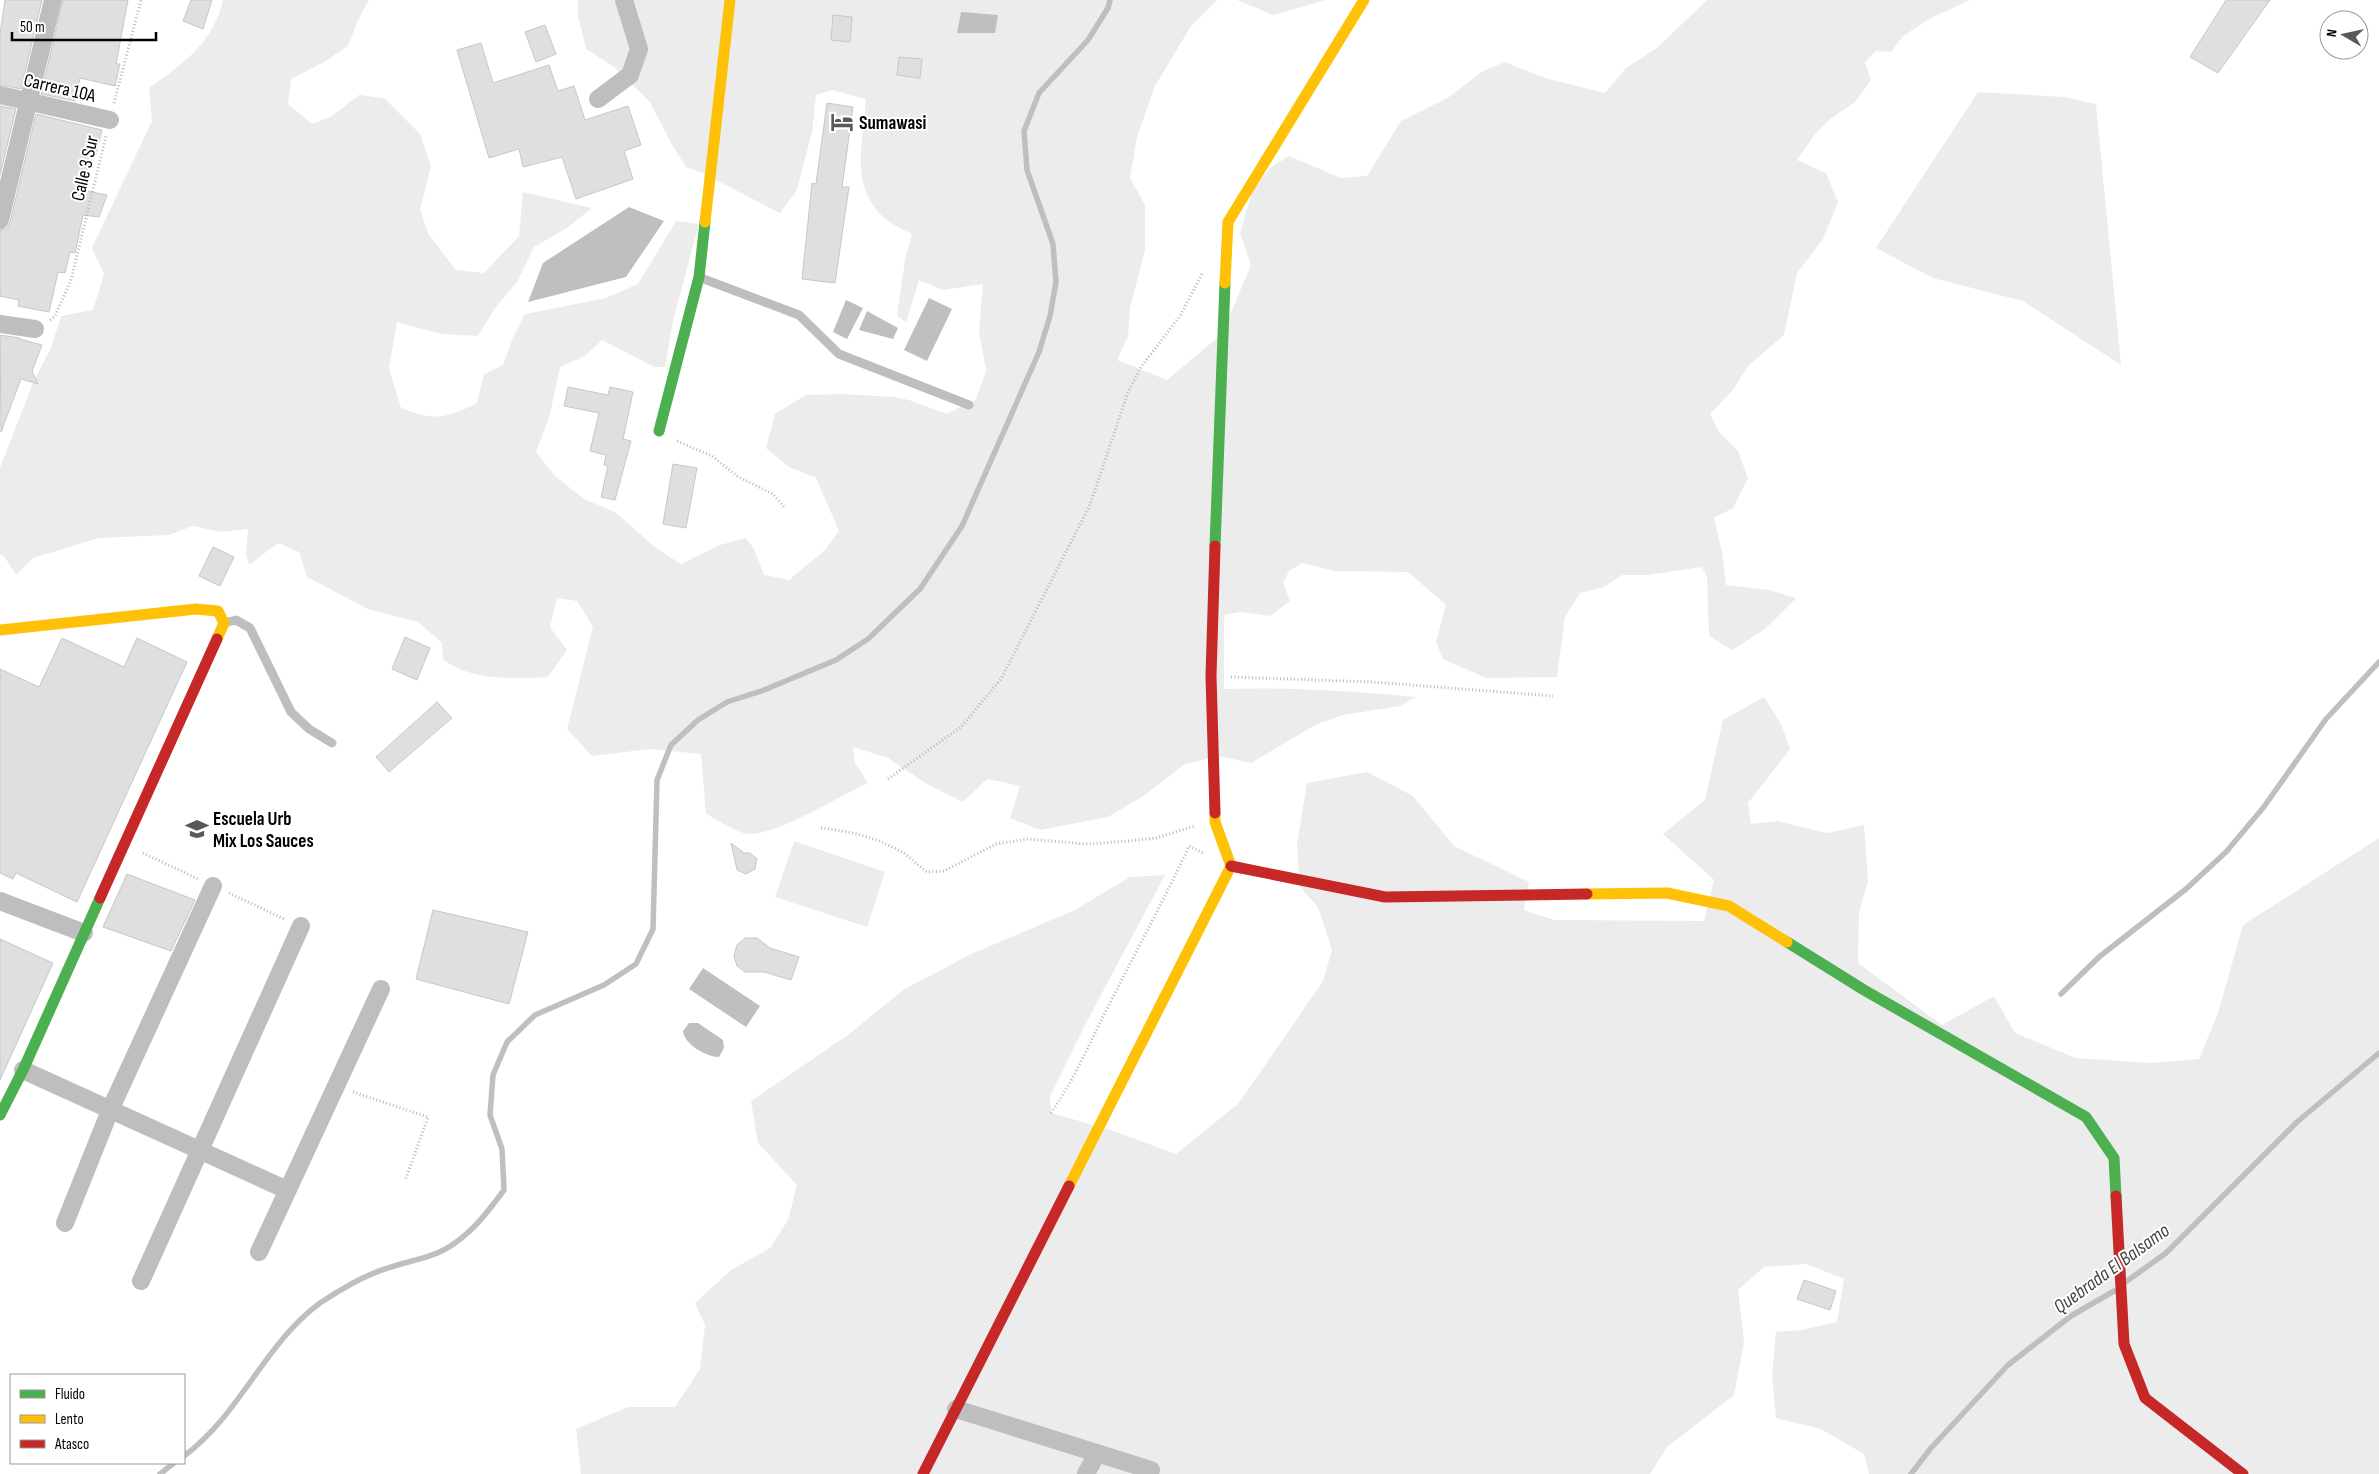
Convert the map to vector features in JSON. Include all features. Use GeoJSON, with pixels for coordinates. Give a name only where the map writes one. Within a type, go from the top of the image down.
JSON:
{"type":"FeatureCollection","features":[{"type":"Feature","properties":{"kind":"street"},"geometry":{"type":"LineString","coordinates":[[0,220],[53,0]]}},
{"type":"Feature","properties":{"kind":"street"},"geometry":{"type":"LineString","coordinates":[[598,99],[630,75],[638,49],[624,0]]}},
{"type":"Feature","properties":{"kind":"street"},"geometry":{"type":"LineString","coordinates":[[659,430],[699,277],[730,0]]}},
{"type":"Feature","properties":{"kind":"street"},"geometry":{"type":"LineString","coordinates":[[923,1474],[1231,866],[1215,822],[1211,676],[1222,334],[1228,222],[1364,0]]}},
{"type":"Feature","properties":{"kind":"street","name":"Carrera 10A"},"geometry":{"type":"LineString","coordinates":[[0,95],[110,120]]}},
{"type":"Feature","properties":{"kind":"street"},"geometry":{"type":"LineString","coordinates":[[0,324],[35,329]]}},
{"type":"Feature","properties":{"kind":"street"},"geometry":{"type":"LineString","coordinates":[[0,630],[196,609],[218,611],[224,623],[23,1070],[0,1115]]}},
{"type":"Feature","properties":{"kind":"street"},"geometry":{"type":"LineString","coordinates":[[1231,866],[1385,897],[1667,893],[1729,906],[1864,990],[2086,1117],[2114,1158],[2124,1344],[2145,1398],[2243,1474]]}},
{"type":"Feature","properties":{"kind":"street"},"geometry":{"type":"LineString","coordinates":[[65,1223],[110,1108],[213,886]]}},
{"type":"Feature","properties":{"kind":"street"},"geometry":{"type":"LineString","coordinates":[[0,901],[84,933]]}},
{"type":"Feature","properties":{"kind":"street"},"geometry":{"type":"LineString","coordinates":[[141,1281],[301,926]]}},
{"type":"Feature","properties":{"kind":"street"},"geometry":{"type":"LineString","coordinates":[[259,1252],[382,989]]}},
{"type":"Feature","properties":{"kind":"street"},"geometry":{"type":"LineString","coordinates":[[23,1070],[287,1190]]}},
{"type":"Feature","properties":{"kind":"street"},"geometry":{"type":"LineString","coordinates":[[956,1409],[1151,1470]]}},
{"type":"Feature","properties":{"kind":"street"},"geometry":{"type":"LineString","coordinates":[[1086,1474],[1097,1453]]}},
{"type":"Feature","properties":{"kind":"lane"},"geometry":{"type":"LineString","coordinates":[[699,277],[799,315],[840,354],[969,405]]}},
{"type":"Feature","properties":{"kind":"lane"},"geometry":{"type":"LineString","coordinates":[[224,623],[236,620],[250,628],[291,712],[309,729],[332,743]]}},
{"type":"Feature","properties":{"kind":"path","name":"Calle 3 Sur"},"geometry":{"type":"LineString","coordinates":[[35,329],[55,316],[71,280],[140,0]]}},
{"type":"Feature","properties":{"kind":"path"},"geometry":{"type":"LineString","coordinates":[[888,779],[961,727],[1001,679],[1090,505],[1128,392],[1141,367],[1180,316],[1207,265]]}},
{"type":"Feature","properties":{"kind":"path"},"geometry":{"type":"LineString","coordinates":[[659,430],[686,447],[712,456],[737,476],[773,494],[784,507]]}},
{"type":"Feature","properties":{"kind":"path"},"geometry":{"type":"LineString","coordinates":[[1211,676],[1372,682],[1553,696]]}},
{"type":"Feature","properties":{"kind":"path"},"geometry":{"type":"LineString","coordinates":[[822,828],[852,832],[902,851],[927,872],[944,871],[996,844],[1019,840],[1086,844],[1130,841],[1156,838],[1175,830],[1215,822]]}},
{"type":"Feature","properties":{"kind":"path"},"geometry":{"type":"LineString","coordinates":[[1051,1113],[1091,1044],[1111,1000],[1163,903],[1189,846],[1231,866]]}},
{"type":"Feature","properties":{"kind":"path"},"geometry":{"type":"LineString","coordinates":[[336,1087],[428,1117],[404,1181]]}},
{"type":"Feature","properties":{"kind":"shaded area"},"geometry":{"type":"Polygon","coordinates":[[[223,0],[369,0],[358,20],[348,46],[324,62],[291,79],[288,104],[312,124],[332,116],[359,95],[384,98],[420,134],[431,166],[420,210],[429,235],[456,270],[484,273],[519,236],[523,192],[592,208],[567,228],[534,247],[517,282],[495,308],[478,336],[441,334],[397,322],[389,368],[401,408],[422,415],[439,416],[448,415],[477,403],[484,374],[503,365],[512,340],[525,314],[606,298],[638,284],[676,221],[699,224],[673,321],[665,367],[654,367],[602,340],[585,356],[560,367],[549,418],[536,452],[555,476],[584,499],[615,512],[656,548],[681,564],[720,545],[746,538],[754,549],[764,575],[789,580],[824,551],[839,531],[816,478],[789,467],[766,448],[775,414],[806,395],[843,394],[894,397],[909,400],[947,414],[976,399],[986,371],[979,331],[983,284],[943,290],[919,280],[906,322],[897,316],[905,260],[912,234],[888,221],[875,209],[867,195],[861,165],[866,99],[832,90],[816,95],[812,132],[797,190],[780,213],[702,173],[686,167],[650,102],[614,67],[586,49],[578,16],[578,0],[1217,0],[1191,26],[1155,86],[1137,137],[1130,178],[1145,205],[1145,250],[1130,308],[1128,336],[1117,360],[1167,380],[1222,334],[1251,265],[1240,233],[1252,192],[1270,168],[1289,156],[1341,178],[1367,176],[1401,121],[1449,97],[1483,71],[1505,62],[1545,78],[1605,93],[1626,68],[1657,48],[1707,0],[1970,0],[1931,18],[1903,36],[1891,52],[1876,51],[1865,62],[1871,80],[1855,102],[1829,120],[1816,133],[1797,160],[1826,173],[1838,202],[1823,239],[1797,273],[1784,335],[1749,365],[1732,391],[1710,414],[1719,432],[1738,451],[1748,478],[1733,508],[1714,518],[1722,552],[1726,585],[1769,590],[1796,598],[1765,629],[1732,650],[1709,636],[1707,577],[1702,567],[1648,575],[1622,575],[1604,587],[1580,593],[1565,617],[1557,677],[1486,678],[1443,659],[1436,642],[1446,605],[1408,572],[1334,571],[1302,563],[1289,571],[1283,583],[1290,601],[1270,616],[1241,612],[1224,615],[1224,689],[1320,690],[1416,697],[1400,706],[1343,715],[1315,725],[1251,763],[1219,756],[1185,764],[1142,797],[1108,817],[1040,830],[1010,818],[1020,786],[987,779],[963,802],[927,784],[888,758],[853,747],[855,763],[868,783],[792,822],[761,833],[748,834],[733,829],[706,814],[701,754],[650,749],[592,756],[567,729],[593,627],[577,601],[557,598],[550,627],[567,650],[548,677],[493,677],[466,671],[443,659],[442,643],[418,622],[368,609],[307,577],[299,552],[278,543],[249,565],[246,554],[248,529],[221,532],[193,526],[169,535],[99,538],[33,558],[16,575],[4,556],[0,554],[0,468],[34,380],[51,348],[61,316],[93,310],[104,274],[92,248],[152,121],[149,88],[185,61],[195,51],[212,28],[219,15],[223,0]]]}},
{"type":"Feature","properties":{"kind":"shaded area"},"geometry":{"type":"Polygon","coordinates":[[[1237,0],[1326,0],[1273,15],[1237,0]]]}},
{"type":"Feature","properties":{"kind":"shaded area"},"geometry":{"type":"Polygon","coordinates":[[[961,12],[998,15],[995,33],[957,33],[961,12]]]}},
{"type":"Feature","properties":{"kind":"shaded area"},"geometry":{"type":"Polygon","coordinates":[[[1978,92],[2064,97],[2096,104],[2121,365],[2023,301],[1933,278],[1876,248],[1978,92]]]}},
{"type":"Feature","properties":{"kind":"shaded area"},"geometry":{"type":"Polygon","coordinates":[[[629,207],[664,221],[626,277],[528,302],[543,263],[629,207]]]}},
{"type":"Feature","properties":{"kind":"shaded area"},"geometry":{"type":"Polygon","coordinates":[[[929,298],[952,309],[927,361],[904,350],[929,298]]]}},
{"type":"Feature","properties":{"kind":"shaded area"},"geometry":{"type":"Polygon","coordinates":[[[846,300],[863,308],[847,339],[833,332],[846,300]]]}},
{"type":"Feature","properties":{"kind":"shaded area"},"geometry":{"type":"Polygon","coordinates":[[[867,311],[898,328],[893,339],[859,330],[867,311]]]}},
{"type":"Feature","properties":{"kind":"shaded area"},"geometry":{"type":"Polygon","coordinates":[[[1764,697],[1781,724],[1790,749],[1748,803],[1751,824],[1778,821],[1827,833],[1864,825],[1868,881],[1859,913],[1858,963],[1942,1025],[1994,996],[2015,1033],[2076,1058],[2152,1063],[2199,1059],[2218,1013],[2243,925],[2379,838],[2379,1474],[1869,1474],[1864,1454],[1821,1429],[1776,1418],[1772,1375],[1776,1332],[1801,1330],[1837,1322],[1844,1279],[1807,1264],[1764,1267],[1738,1290],[1744,1342],[1734,1395],[1667,1447],[1650,1474],[581,1474],[576,1429],[628,1407],[675,1407],[700,1369],[705,1325],[695,1303],[731,1270],[770,1248],[788,1220],[797,1185],[758,1143],[751,1101],[848,1035],[903,990],[971,954],[1073,911],[1130,877],[1165,875],[1086,1023],[1050,1096],[1051,1113],[1111,1130],[1176,1154],[1239,1103],[1323,981],[1332,950],[1318,907],[1300,887],[1297,844],[1307,783],[1367,772],[1413,796],[1454,846],[1529,882],[1524,910],[1554,920],[1704,921],[1714,880],[1663,834],[1705,800],[1723,720],[1764,697]]]}},
{"type":"Feature","properties":{"kind":"shaded area"},"geometry":{"type":"Polygon","coordinates":[[[794,841],[885,872],[867,927],[775,897],[794,841]]]}},
{"type":"Feature","properties":{"kind":"shaded area"},"geometry":{"type":"Polygon","coordinates":[[[703,968],[760,1006],[746,1027],[689,989],[703,968]]]}},
{"type":"Feature","properties":{"kind":"shaded area"},"geometry":{"type":"Polygon","coordinates":[[[689,1023],[698,1023],[723,1040],[724,1048],[719,1057],[708,1055],[696,1049],[687,1041],[683,1031],[689,1023]]]}},
{"type":"Feature","properties":{"kind":"building"},"geometry":{"type":"Polygon","coordinates":[[[5,0],[42,0],[21,89],[0,85],[0,34],[5,0]]]}},
{"type":"Feature","properties":{"kind":"building"},"geometry":{"type":"Polygon","coordinates":[[[63,0],[128,0],[116,64],[120,64],[115,86],[80,78],[75,101],[41,94],[63,0]]]}},
{"type":"Feature","properties":{"kind":"building"},"geometry":{"type":"Polygon","coordinates":[[[191,0],[212,0],[203,29],[183,21],[191,0]]]}},
{"type":"Feature","properties":{"kind":"building"},"geometry":{"type":"Polygon","coordinates":[[[2226,0],[2270,0],[2218,73],[2190,57],[2226,0]]]}},
{"type":"Feature","properties":{"kind":"building"},"geometry":{"type":"Polygon","coordinates":[[[833,15],[852,17],[850,42],[831,40],[833,15]]]}},
{"type":"Feature","properties":{"kind":"building"},"geometry":{"type":"Polygon","coordinates":[[[545,25],[556,54],[536,62],[525,32],[545,25]]]}},
{"type":"Feature","properties":{"kind":"building"},"geometry":{"type":"Polygon","coordinates":[[[481,43],[493,83],[549,65],[558,91],[574,86],[585,120],[628,106],[641,145],[624,151],[633,179],[576,199],[562,157],[523,167],[519,149],[489,158],[457,50],[481,43]]]}},
{"type":"Feature","properties":{"kind":"building"},"geometry":{"type":"Polygon","coordinates":[[[899,57],[922,59],[920,78],[897,75],[899,57]]]}},
{"type":"Feature","properties":{"kind":"building"},"geometry":{"type":"Polygon","coordinates":[[[827,103],[853,107],[842,187],[849,187],[835,283],[802,279],[812,183],[816,184],[827,103]]]}},
{"type":"Feature","properties":{"kind":"building"},"geometry":{"type":"Polygon","coordinates":[[[0,106],[16,109],[0,175],[0,106]]]}},
{"type":"Feature","properties":{"kind":"building"},"geometry":{"type":"Polygon","coordinates":[[[36,114],[102,130],[96,154],[92,153],[81,190],[107,195],[99,217],[83,215],[75,253],[70,252],[65,273],[58,272],[49,312],[18,306],[19,300],[0,296],[0,230],[7,228],[10,222],[36,114]]]}},
{"type":"Feature","properties":{"kind":"building"},"geometry":{"type":"Polygon","coordinates":[[[0,335],[20,338],[42,345],[32,371],[38,384],[21,379],[1,432],[0,335]]]}},
{"type":"Feature","properties":{"kind":"building"},"geometry":{"type":"Polygon","coordinates":[[[568,387],[608,395],[610,387],[633,392],[623,439],[631,441],[615,500],[601,497],[608,466],[604,465],[606,455],[590,451],[599,413],[564,406],[568,387]]]}},
{"type":"Feature","properties":{"kind":"building"},"geometry":{"type":"Polygon","coordinates":[[[673,464],[697,468],[686,528],[663,524],[673,464]]]}},
{"type":"Feature","properties":{"kind":"building"},"geometry":{"type":"Polygon","coordinates":[[[213,547],[234,557],[220,586],[199,576],[213,547]]]}},
{"type":"Feature","properties":{"kind":"building"},"geometry":{"type":"Polygon","coordinates":[[[405,637],[430,648],[417,680],[392,669],[405,637]]]}},
{"type":"Feature","properties":{"kind":"building"},"geometry":{"type":"Polygon","coordinates":[[[62,638],[124,667],[137,638],[187,662],[77,902],[16,873],[13,879],[0,873],[0,669],[39,687],[62,638]]]}},
{"type":"Feature","properties":{"kind":"building"},"geometry":{"type":"Polygon","coordinates":[[[437,702],[452,718],[389,772],[376,757],[437,702]]]}},
{"type":"Feature","properties":{"kind":"building"},"geometry":{"type":"Polygon","coordinates":[[[731,843],[744,853],[750,853],[757,859],[755,869],[746,874],[737,870],[731,843]]]}},
{"type":"Feature","properties":{"kind":"building"},"geometry":{"type":"Polygon","coordinates":[[[127,874],[195,900],[171,951],[103,927],[127,874]]]}},
{"type":"Feature","properties":{"kind":"building"},"geometry":{"type":"Polygon","coordinates":[[[433,910],[528,932],[509,1004],[416,979],[433,910]]]}},
{"type":"Feature","properties":{"kind":"building"},"geometry":{"type":"Polygon","coordinates":[[[745,938],[757,938],[770,948],[799,957],[791,980],[764,972],[745,972],[737,966],[734,956],[737,945],[745,938]]]}},
{"type":"Feature","properties":{"kind":"building"},"geometry":{"type":"Polygon","coordinates":[[[0,939],[53,963],[0,1080],[0,939]]]}},
{"type":"Feature","properties":{"kind":"building"},"geometry":{"type":"Polygon","coordinates":[[[1804,1280],[1836,1291],[1830,1310],[1797,1299],[1804,1280]]]}},
{"type":"Feature","properties":{"kind":"waterway"},"geometry":{"type":"LineString","coordinates":[[185,1455],[221,1421],[283,1338],[320,1303],[370,1274],[431,1255],[447,1248],[476,1225],[504,1190],[502,1149],[490,1115],[493,1075],[507,1042],[535,1015],[604,985],[636,964],[653,929],[657,780],[671,745],[698,720],[727,702],[764,690],[836,660],[868,639],[920,589],[962,526],[1039,352],[1050,316],[1056,282],[1053,244],[1027,170],[1024,131],[1039,93],[1088,40],[1108,8],[1110,0]]}},
{"type":"Feature","properties":{"kind":"waterway"},"geometry":{"type":"LineString","coordinates":[[2061,994],[2099,957],[2186,889],[2226,852],[2263,808],[2326,719],[2379,662]]}},
{"type":"Feature","properties":{"kind":"waterway","name":"Quebrada El Balsamo"},"geometry":{"type":"LineString","coordinates":[[2127,1281],[2166,1253],[2297,1122],[2379,1053]]}},
{"type":"Feature","properties":{"kind":"waterway","name":"Quebrada El Balsamo"},"geometry":{"type":"LineString","coordinates":[[1911,1474],[1931,1448],[2008,1365],[2071,1316],[2114,1291]]}},
{"type":"Feature","properties":{"kind":"waterway"},"geometry":{"type":"LineString","coordinates":[[160,1474],[173,1464]]}},
{"type":"Feature","properties":{"kind":"traffic: fast"},"geometry":{"type":"LineString","coordinates":[[659,431],[699,277],[705,222]]}},
{"type":"Feature","properties":{"kind":"traffic: fast"},"geometry":{"type":"LineString","coordinates":[[1215,546],[1225,283]]}},
{"type":"Feature","properties":{"kind":"traffic: fast"},"geometry":{"type":"LineString","coordinates":[[0,1115],[23,1070],[100,898]]}},
{"type":"Feature","properties":{"kind":"traffic: fast"},"geometry":{"type":"LineString","coordinates":[[1787,942],[1864,990],[2086,1117],[2114,1158],[2116,1196]]}},
{"type":"Feature","properties":{"kind":"traffic: slow"},"geometry":{"type":"LineString","coordinates":[[705,222],[730,0]]}},
{"type":"Feature","properties":{"kind":"traffic: slow"},"geometry":{"type":"LineString","coordinates":[[1225,283],[1228,222],[1364,0]]}},
{"type":"Feature","properties":{"kind":"traffic: slow"},"geometry":{"type":"LineString","coordinates":[[0,630],[196,609],[218,611],[224,623],[217,639]]}},
{"type":"Feature","properties":{"kind":"traffic: slow"},"geometry":{"type":"LineString","coordinates":[[1069,1186],[1231,866],[1215,822],[1215,813]]}},
{"type":"Feature","properties":{"kind":"traffic: slow"},"geometry":{"type":"LineString","coordinates":[[1587,894],[1667,893],[1729,906],[1787,942]]}},
{"type":"Feature","properties":{"kind":"traffic: jam"},"geometry":{"type":"LineString","coordinates":[[1215,546],[1211,676],[1215,813]]}},
{"type":"Feature","properties":{"kind":"traffic: jam"},"geometry":{"type":"LineString","coordinates":[[100,898],[217,639]]}},
{"type":"Feature","properties":{"kind":"traffic: jam"},"geometry":{"type":"LineString","coordinates":[[1231,866],[1385,897],[1587,894]]}},
{"type":"Feature","properties":{"kind":"traffic: jam"},"geometry":{"type":"LineString","coordinates":[[923,1474],[1069,1186]]}},
{"type":"Feature","properties":{"kind":"traffic: jam"},"geometry":{"type":"LineString","coordinates":[[2116,1196],[2124,1344],[2145,1398],[2243,1474]]}},
{"type":"Feature","properties":{"kind":"place","name":"Sumawasi"},"geometry":{"type":"Point","coordinates":[842,122]}},
{"type":"Feature","properties":{"kind":"place","name":"Escuela Urb Mix Los Sauces"},"geometry":{"type":"Point","coordinates":[197,829]}}]}
